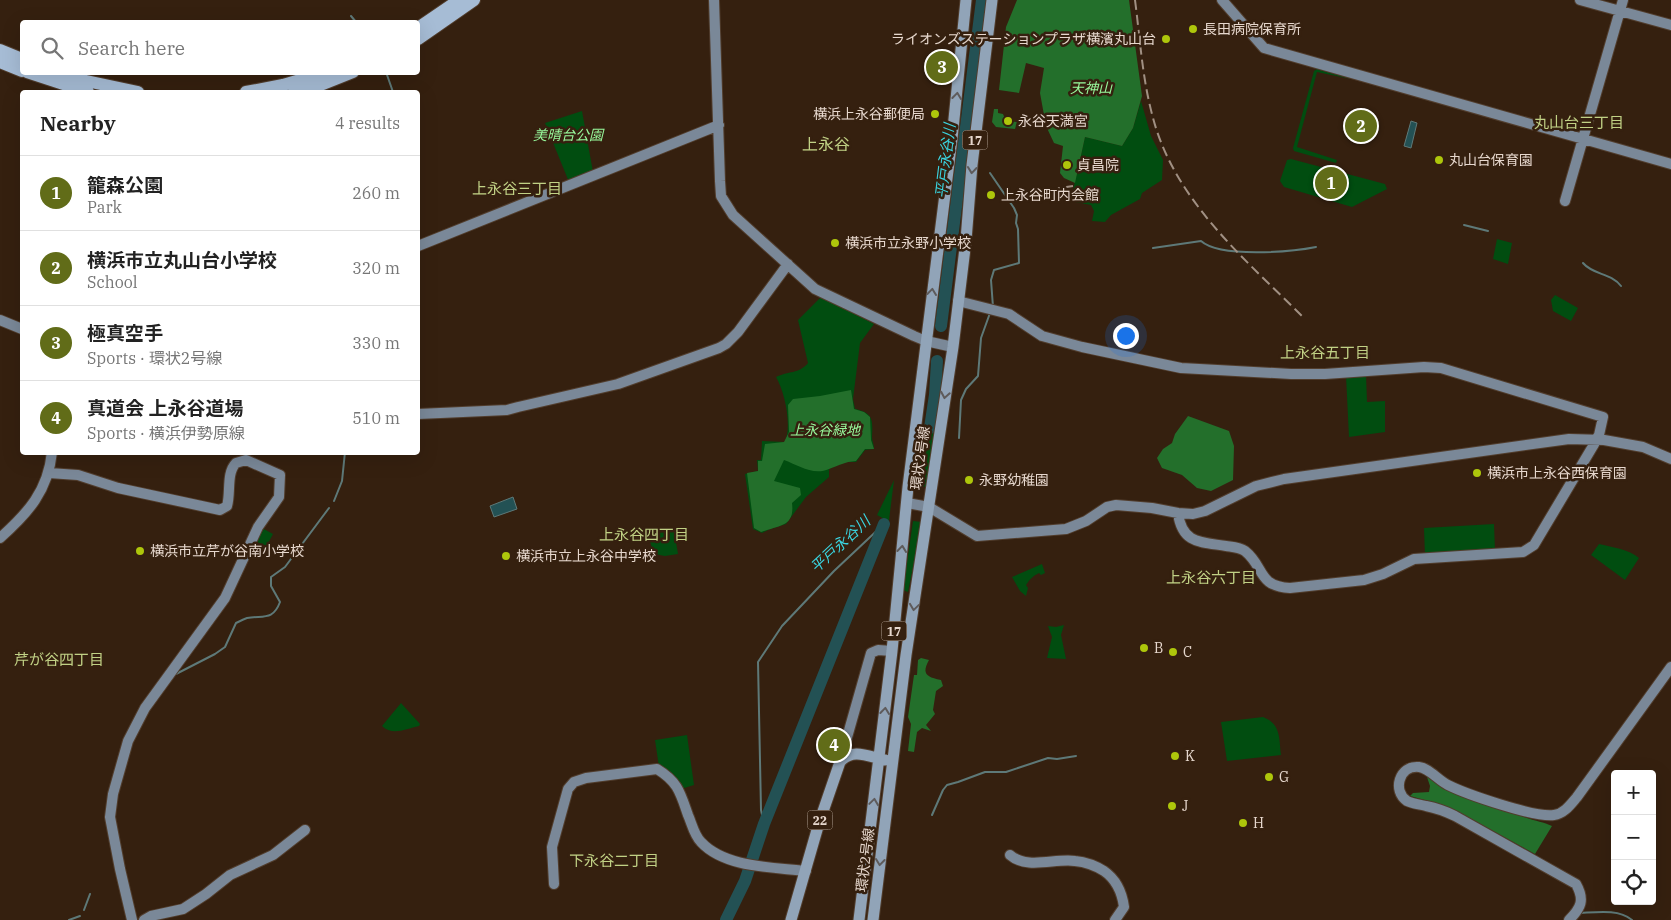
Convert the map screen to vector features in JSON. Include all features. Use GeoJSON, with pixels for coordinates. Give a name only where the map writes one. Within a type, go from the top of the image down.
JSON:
{"type":"FeatureCollection","features":[{"type":"Feature","properties":{"kind":"highway"},"geometry":{"type":"LineString","coordinates":[[420,27],[459,0]]}},
{"type":"Feature","properties":{"kind":"highway"},"geometry":{"type":"LineString","coordinates":[[420,38],[474,0]]}},
{"type":"Feature","properties":{"kind":"highway"},"geometry":{"type":"LineString","coordinates":[[0,50],[20,58]]}},
{"type":"Feature","properties":{"kind":"highway"},"geometry":{"type":"LineString","coordinates":[[0,62],[20,70]]}},
{"type":"Feature","properties":{"kind":"highway"},"geometry":{"type":"LineString","coordinates":[[36,75],[82,90]]}},
{"type":"Feature","properties":{"kind":"highway"},"geometry":{"type":"LineString","coordinates":[[66,75],[129,90]]}},
{"type":"Feature","properties":{"kind":"highway"},"geometry":{"type":"LineString","coordinates":[[258,90],[323,77]]}},
{"type":"Feature","properties":{"kind":"highway"},"geometry":{"type":"LineString","coordinates":[[298,90],[323,77]]}},
{"type":"Feature","properties":{"kind":"main road","name":"環状2号線"},"geometry":{"type":"LineString","coordinates":[[859,920],[892,650],[906,503],[952,140],[966,0]]}},
{"type":"Feature","properties":{"kind":"main road","name":"環状2号線"},"geometry":{"type":"LineString","coordinates":[[873,920],[892,762],[940,421],[953,347],[992,0]]}},
{"type":"Feature","properties":{"kind":"main road"},"geometry":{"type":"LineString","coordinates":[[840,762],[847,755],[858,753],[892,762]]}},
{"type":"Feature","properties":{"kind":"main road","name":"22"},"geometry":{"type":"LineString","coordinates":[[791,920],[819,823],[840,762]]}},
{"type":"Feature","properties":{"kind":"street"},"geometry":{"type":"LineString","coordinates":[[714,0],[720,181],[721,196],[726,206],[742,225],[815,289],[926,341],[953,347]]}},
{"type":"Feature","properties":{"kind":"street"},"geometry":{"type":"LineString","coordinates":[[1222,0],[1264,48],[1671,164]]}},
{"type":"Feature","properties":{"kind":"street"},"geometry":{"type":"LineString","coordinates":[[1580,0],[1671,25]]}},
{"type":"Feature","properties":{"kind":"street"},"geometry":{"type":"LineString","coordinates":[[1565,201],[1623,0]]}},
{"type":"Feature","properties":{"kind":"street"},"geometry":{"type":"LineString","coordinates":[[420,245],[719,125]]}},
{"type":"Feature","properties":{"kind":"street"},"geometry":{"type":"LineString","coordinates":[[420,414],[507,410],[618,384],[719,348],[738,332],[788,264]]}},
{"type":"Feature","properties":{"kind":"street"},"geometry":{"type":"LineString","coordinates":[[958,302],[1009,314],[1042,336],[1082,347],[1180,368],[1291,374],[1424,367],[1441,368],[1603,418],[1597,440],[1534,545],[1523,552],[1414,560],[1364,580],[1290,588],[1279,587],[1268,581],[1246,552],[1239,548],[1198,542],[1187,536],[1180,526],[1178,514]]}},
{"type":"Feature","properties":{"kind":"street"},"geometry":{"type":"LineString","coordinates":[[0,320],[20,327]]}},
{"type":"Feature","properties":{"kind":"street"},"geometry":{"type":"LineString","coordinates":[[906,503],[929,507],[977,536],[1066,529],[1086,521],[1107,507],[1116,505],[1152,508],[1178,514],[1193,514],[1205,511],[1256,486],[1284,479],[1569,440],[1597,440],[1643,447],[1671,458]]}},
{"type":"Feature","properties":{"kind":"street"},"geometry":{"type":"LineString","coordinates":[[0,538],[34,504],[42,491],[49,473],[52,455]]}},
{"type":"Feature","properties":{"kind":"street"},"geometry":{"type":"LineString","coordinates":[[49,473],[78,475],[118,488],[220,510],[227,506],[230,497],[230,472],[236,463],[246,460],[280,475],[279,497],[258,527],[225,598],[145,708],[128,742],[113,794],[110,818],[132,920]]}},
{"type":"Feature","properties":{"kind":"street"},"geometry":{"type":"LineString","coordinates":[[840,762],[871,654],[878,650],[892,650]]}},
{"type":"Feature","properties":{"kind":"street"},"geometry":{"type":"LineString","coordinates":[[1569,920],[1576,912],[1581,901],[1580,892],[1576,884],[1455,816],[1440,809],[1414,804],[1406,800],[1398,788],[1399,779],[1410,768],[1419,767],[1459,790],[1524,811],[1555,816],[1563,812],[1577,796],[1671,668]]}},
{"type":"Feature","properties":{"kind":"street"},"geometry":{"type":"LineString","coordinates":[[554,884],[552,847],[568,789],[574,782],[586,778],[624,772],[657,769],[670,777],[680,792],[694,830],[700,841],[710,850],[723,858],[735,862],[806,871]]}},
{"type":"Feature","properties":{"kind":"street"},"geometry":{"type":"LineString","coordinates":[[144,920],[151,916],[183,909],[230,875],[273,855],[305,830]]}},
{"type":"Feature","properties":{"kind":"street"},"geometry":{"type":"LineString","coordinates":[[1010,856],[1015,860],[1029,862],[1074,860],[1098,867],[1111,876],[1122,894],[1124,907],[1115,920]]}},
{"type":"Feature","properties":{"kind":"green space","name":"天神山"},"geometry":{"type":"Polygon","coordinates":[[[1017,0],[1129,0],[1142,96],[1133,128],[1122,146],[1085,137],[1075,183],[1064,178],[1060,173],[1063,146],[1054,143],[1046,126],[1040,93],[1044,68],[1026,63],[1019,93],[999,90],[1006,27],[1017,0]]]}},
{"type":"Feature","properties":{"kind":"green space"},"geometry":{"type":"Polygon","coordinates":[[[1317,69],[1351,79],[1317,72],[1297,147],[1337,160],[1336,163],[1294,151],[1293,148],[1314,71],[1317,69]]]}},
{"type":"Feature","properties":{"kind":"green space"},"geometry":{"type":"Polygon","coordinates":[[[1141,101],[1151,136],[1163,160],[1162,180],[1142,193],[1140,199],[1111,215],[1105,222],[1092,221],[1094,211],[1091,205],[1075,202],[1072,195],[1085,137],[1122,146],[1133,128],[1141,101]]]}},
{"type":"Feature","properties":{"kind":"green space"},"geometry":{"type":"Polygon","coordinates":[[[994,109],[998,109],[998,113],[1003,114],[1006,121],[1017,122],[1015,129],[996,127],[992,122],[994,109]]]}},
{"type":"Feature","properties":{"kind":"green space","name":"美晴台公園"},"geometry":{"type":"Polygon","coordinates":[[[582,111],[593,172],[569,182],[545,123],[582,111]]]}},
{"type":"Feature","properties":{"kind":"green space"},"geometry":{"type":"Polygon","coordinates":[[[1291,159],[1385,184],[1387,189],[1352,207],[1284,187],[1280,181],[1287,160],[1291,159]]]}},
{"type":"Feature","properties":{"kind":"green space"},"geometry":{"type":"Polygon","coordinates":[[[1497,239],[1512,243],[1508,264],[1493,259],[1497,239]]]}},
{"type":"Feature","properties":{"kind":"green space"},"geometry":{"type":"Polygon","coordinates":[[[1555,295],[1578,308],[1571,321],[1553,311],[1551,300],[1555,295]]]}},
{"type":"Feature","properties":{"kind":"green space","name":"上永谷緑地"},"geometry":{"type":"Polygon","coordinates":[[[821,297],[874,324],[860,343],[853,399],[855,409],[869,415],[871,418],[874,449],[865,450],[856,462],[844,462],[829,469],[829,477],[806,497],[786,524],[762,533],[753,529],[745,474],[758,471],[757,460],[761,460],[762,441],[785,442],[788,418],[782,391],[776,377],[797,371],[808,363],[798,320],[821,297]]]}},
{"type":"Feature","properties":{"kind":"green space"},"geometry":{"type":"Polygon","coordinates":[[[1366,375],[1367,402],[1385,401],[1385,432],[1349,437],[1346,376],[1366,375]]]}},
{"type":"Feature","properties":{"kind":"green space"},"geometry":{"type":"Polygon","coordinates":[[[851,390],[854,409],[864,412],[870,417],[871,440],[874,449],[865,449],[856,461],[823,471],[811,471],[784,460],[774,481],[800,488],[801,495],[792,503],[791,517],[784,524],[761,532],[754,528],[747,473],[758,471],[758,461],[762,461],[765,444],[784,442],[789,432],[788,405],[793,399],[851,390]]]}},
{"type":"Feature","properties":{"kind":"green space"},"geometry":{"type":"Polygon","coordinates":[[[1188,416],[1229,431],[1234,446],[1233,480],[1211,491],[1197,488],[1182,475],[1162,468],[1157,458],[1163,449],[1172,443],[1175,434],[1188,416]]]}},
{"type":"Feature","properties":{"kind":"green space"},"geometry":{"type":"Polygon","coordinates":[[[920,428],[934,429],[927,487],[913,485],[920,428]]]}},
{"type":"Feature","properties":{"kind":"green space"},"geometry":{"type":"Polygon","coordinates":[[[894,480],[889,520],[888,521],[877,515],[894,480]]]}},
{"type":"Feature","properties":{"kind":"green space"},"geometry":{"type":"Polygon","coordinates":[[[913,521],[922,522],[908,592],[903,590],[913,521]]]}},
{"type":"Feature","properties":{"kind":"green space"},"geometry":{"type":"Polygon","coordinates":[[[1494,524],[1495,551],[1425,556],[1424,528],[1494,524]]]}},
{"type":"Feature","properties":{"kind":"green space"},"geometry":{"type":"Polygon","coordinates":[[[260,527],[273,534],[266,547],[254,540],[260,527]]]}},
{"type":"Feature","properties":{"kind":"green space"},"geometry":{"type":"Polygon","coordinates":[[[674,530],[678,554],[665,556],[654,554],[648,535],[674,530]]]}},
{"type":"Feature","properties":{"kind":"green space"},"geometry":{"type":"Polygon","coordinates":[[[1599,544],[1625,550],[1639,558],[1625,580],[1591,555],[1599,544]]]}},
{"type":"Feature","properties":{"kind":"green space"},"geometry":{"type":"Polygon","coordinates":[[[1042,564],[1045,573],[1041,575],[1039,573],[1029,581],[1026,585],[1028,588],[1026,596],[1020,591],[1012,577],[1042,564]]]}},
{"type":"Feature","properties":{"kind":"green space"},"geometry":{"type":"Polygon","coordinates":[[[1064,625],[1061,635],[1066,659],[1047,658],[1052,637],[1048,626],[1064,625]]]}},
{"type":"Feature","properties":{"kind":"green space"},"geometry":{"type":"Polygon","coordinates":[[[921,658],[929,660],[926,674],[941,680],[943,686],[936,691],[933,710],[935,714],[926,725],[931,731],[922,728],[917,732],[914,752],[908,751],[911,724],[908,717],[914,675],[917,675],[918,660],[921,658]]]}},
{"type":"Feature","properties":{"kind":"green space"},"geometry":{"type":"Polygon","coordinates":[[[401,703],[420,724],[419,726],[399,731],[390,731],[382,726],[401,703]]]}},
{"type":"Feature","properties":{"kind":"green space"},"geometry":{"type":"Polygon","coordinates":[[[1263,717],[1273,724],[1278,732],[1281,755],[1227,761],[1221,722],[1263,717]]]}},
{"type":"Feature","properties":{"kind":"green space"},"geometry":{"type":"Polygon","coordinates":[[[687,735],[694,785],[681,789],[659,767],[655,740],[687,735]]]}},
{"type":"Feature","properties":{"kind":"green space"},"geometry":{"type":"Polygon","coordinates":[[[1427,777],[1463,795],[1552,826],[1535,854],[1443,805],[1410,796],[1413,793],[1429,792],[1430,786],[1427,777]]]}},
{"type":"Feature","properties":{"kind":"water"},"geometry":{"type":"Polygon","coordinates":[[[1411,121],[1417,123],[1411,148],[1404,146],[1411,121]]]}},
{"type":"Feature","properties":{"kind":"water"},"geometry":{"type":"Polygon","coordinates":[[[513,497],[517,509],[494,517],[490,506],[513,497]]]}},
{"type":"Feature","properties":{"kind":"waterway","name":"平戸永谷川"},"geometry":{"type":"LineString","coordinates":[[941,326],[982,0]]}},
{"type":"Feature","properties":{"kind":"waterway"},"geometry":{"type":"LineString","coordinates":[[351,16],[354,20]]}},
{"type":"Feature","properties":{"kind":"waterway"},"geometry":{"type":"LineString","coordinates":[[387,75],[392,90]]}},
{"type":"Feature","properties":{"kind":"waterway"},"geometry":{"type":"LineString","coordinates":[[990,173],[1017,215],[1019,263],[994,270],[991,280],[993,307]]}},
{"type":"Feature","properties":{"kind":"waterway"},"geometry":{"type":"LineString","coordinates":[[1464,225],[1488,231]]}},
{"type":"Feature","properties":{"kind":"waterway"},"geometry":{"type":"LineString","coordinates":[[1153,248],[1201,241],[1223,250],[1239,252],[1290,251],[1316,247]]}},
{"type":"Feature","properties":{"kind":"waterway"},"geometry":{"type":"LineString","coordinates":[[1583,263],[1621,286]]}},
{"type":"Feature","properties":{"kind":"waterway"},"geometry":{"type":"LineString","coordinates":[[959,438],[961,400],[966,389],[978,376],[981,338],[990,313]]}},
{"type":"Feature","properties":{"kind":"waterway","name":"平戸永谷川"},"geometry":{"type":"LineString","coordinates":[[930,428],[935,395],[937,361]]}},
{"type":"Feature","properties":{"kind":"waterway"},"geometry":{"type":"LineString","coordinates":[[334,501],[342,481],[345,455]]}},
{"type":"Feature","properties":{"kind":"waterway"},"geometry":{"type":"LineString","coordinates":[[176,674],[225,647],[236,623],[247,618],[271,615],[274,612],[280,602],[271,586],[271,577],[285,567],[329,508]]}},
{"type":"Feature","properties":{"kind":"waterway","name":"平戸永谷川"},"geometry":{"type":"LineString","coordinates":[[764,824],[761,810],[758,662],[782,626],[834,571],[884,524]]}},
{"type":"Feature","properties":{"kind":"waterway","name":"平戸永谷川"},"geometry":{"type":"LineString","coordinates":[[726,920],[745,881],[764,824],[884,524]]}},
{"type":"Feature","properties":{"kind":"waterway"},"geometry":{"type":"LineString","coordinates":[[932,815],[947,785],[985,772],[1006,772],[1048,758],[1057,759],[1076,756]]}},
{"type":"Feature","properties":{"kind":"waterway"},"geometry":{"type":"LineString","coordinates":[[84,910],[90,894]]}},
{"type":"Feature","properties":{"kind":"waterway"},"geometry":{"type":"LineString","coordinates":[[1581,913],[1615,913],[1627,916],[1632,920]]}},
{"type":"Feature","properties":{"kind":"waterway"},"geometry":{"type":"LineString","coordinates":[[69,920],[80,916]]}},
{"type":"Feature","properties":{"kind":"railway"},"geometry":{"type":"LineString","coordinates":[[1135,0],[1144,71],[1152,114],[1162,145],[1176,174],[1214,226],[1305,319]]}},
{"type":"Feature","properties":{"kind":"railway"},"geometry":{"type":"LineString","coordinates":[[1052,194],[1059,188],[1073,186]]}},
{"type":"Feature","properties":{"kind":"place","name":"長田病院保育所"},"geometry":{"type":"Point","coordinates":[1193,29]}},
{"type":"Feature","properties":{"kind":"place","name":"ライオンズステーションプラザ横濱丸山台"},"geometry":{"type":"Point","coordinates":[1166,39]}},
{"type":"Feature","properties":{"kind":"place","name":"極真空手"},"geometry":{"type":"Point","coordinates":[942,67]}},
{"type":"Feature","properties":{"kind":"place","name":"横浜上永谷郵便局"},"geometry":{"type":"Point","coordinates":[935,114]}},
{"type":"Feature","properties":{"kind":"place","name":"永谷天満宮"},"geometry":{"type":"Point","coordinates":[1008,121]}},
{"type":"Feature","properties":{"kind":"place","name":"横浜市立丸山台小学校"},"geometry":{"type":"Point","coordinates":[1361,126]}},
{"type":"Feature","properties":{"kind":"place","name":"丸山台保育園"},"geometry":{"type":"Point","coordinates":[1439,160]}},
{"type":"Feature","properties":{"kind":"place","name":"貞昌院"},"geometry":{"type":"Point","coordinates":[1067,165]}},
{"type":"Feature","properties":{"kind":"place","name":"籠森公園"},"geometry":{"type":"Point","coordinates":[1331,183]}},
{"type":"Feature","properties":{"kind":"place","name":"上永谷町内会館"},"geometry":{"type":"Point","coordinates":[991,195]}},
{"type":"Feature","properties":{"kind":"place","name":"横浜市立永野小学校"},"geometry":{"type":"Point","coordinates":[835,243]}},
{"type":"Feature","properties":{"kind":"place","name":"横浜市上永谷西保育園"},"geometry":{"type":"Point","coordinates":[1477,473]}},
{"type":"Feature","properties":{"kind":"place","name":"永野幼稚園"},"geometry":{"type":"Point","coordinates":[969,480]}},
{"type":"Feature","properties":{"kind":"place","name":"横浜市立芹が谷南小学校"},"geometry":{"type":"Point","coordinates":[140,551]}},
{"type":"Feature","properties":{"kind":"place","name":"横浜市立上永谷中学校"},"geometry":{"type":"Point","coordinates":[506,556]}},
{"type":"Feature","properties":{"kind":"place","name":"B"},"geometry":{"type":"Point","coordinates":[1144,648]}},
{"type":"Feature","properties":{"kind":"place","name":"C"},"geometry":{"type":"Point","coordinates":[1173,652]}},
{"type":"Feature","properties":{"kind":"place","name":"真道会 上永谷道場"},"geometry":{"type":"Point","coordinates":[834,745]}},
{"type":"Feature","properties":{"kind":"place","name":"K"},"geometry":{"type":"Point","coordinates":[1175,756]}},
{"type":"Feature","properties":{"kind":"place","name":"G"},"geometry":{"type":"Point","coordinates":[1269,777]}},
{"type":"Feature","properties":{"kind":"place","name":"J"},"geometry":{"type":"Point","coordinates":[1172,806]}},
{"type":"Feature","properties":{"kind":"place","name":"H"},"geometry":{"type":"Point","coordinates":[1243,823]}},
{"type":"Feature","properties":{"kind":"district","name":"丸山台三丁目"},"geometry":{"type":"Point","coordinates":[1579,122]}},
{"type":"Feature","properties":{"kind":"district","name":"上永谷"},"geometry":{"type":"Point","coordinates":[826,144]}},
{"type":"Feature","properties":{"kind":"district","name":"上永谷三丁目"},"geometry":{"type":"Point","coordinates":[517,188]}},
{"type":"Feature","properties":{"kind":"district","name":"上永谷五丁目"},"geometry":{"type":"Point","coordinates":[1325,352]}},
{"type":"Feature","properties":{"kind":"district","name":"上永谷四丁目"},"geometry":{"type":"Point","coordinates":[644,534]}},
{"type":"Feature","properties":{"kind":"district","name":"上永谷六丁目"},"geometry":{"type":"Point","coordinates":[1211,577]}},
{"type":"Feature","properties":{"kind":"district","name":"芹が谷四丁目"},"geometry":{"type":"Point","coordinates":[59,659]}},
{"type":"Feature","properties":{"kind":"district","name":"下永谷二丁目"},"geometry":{"type":"Point","coordinates":[614,860]}}]}
